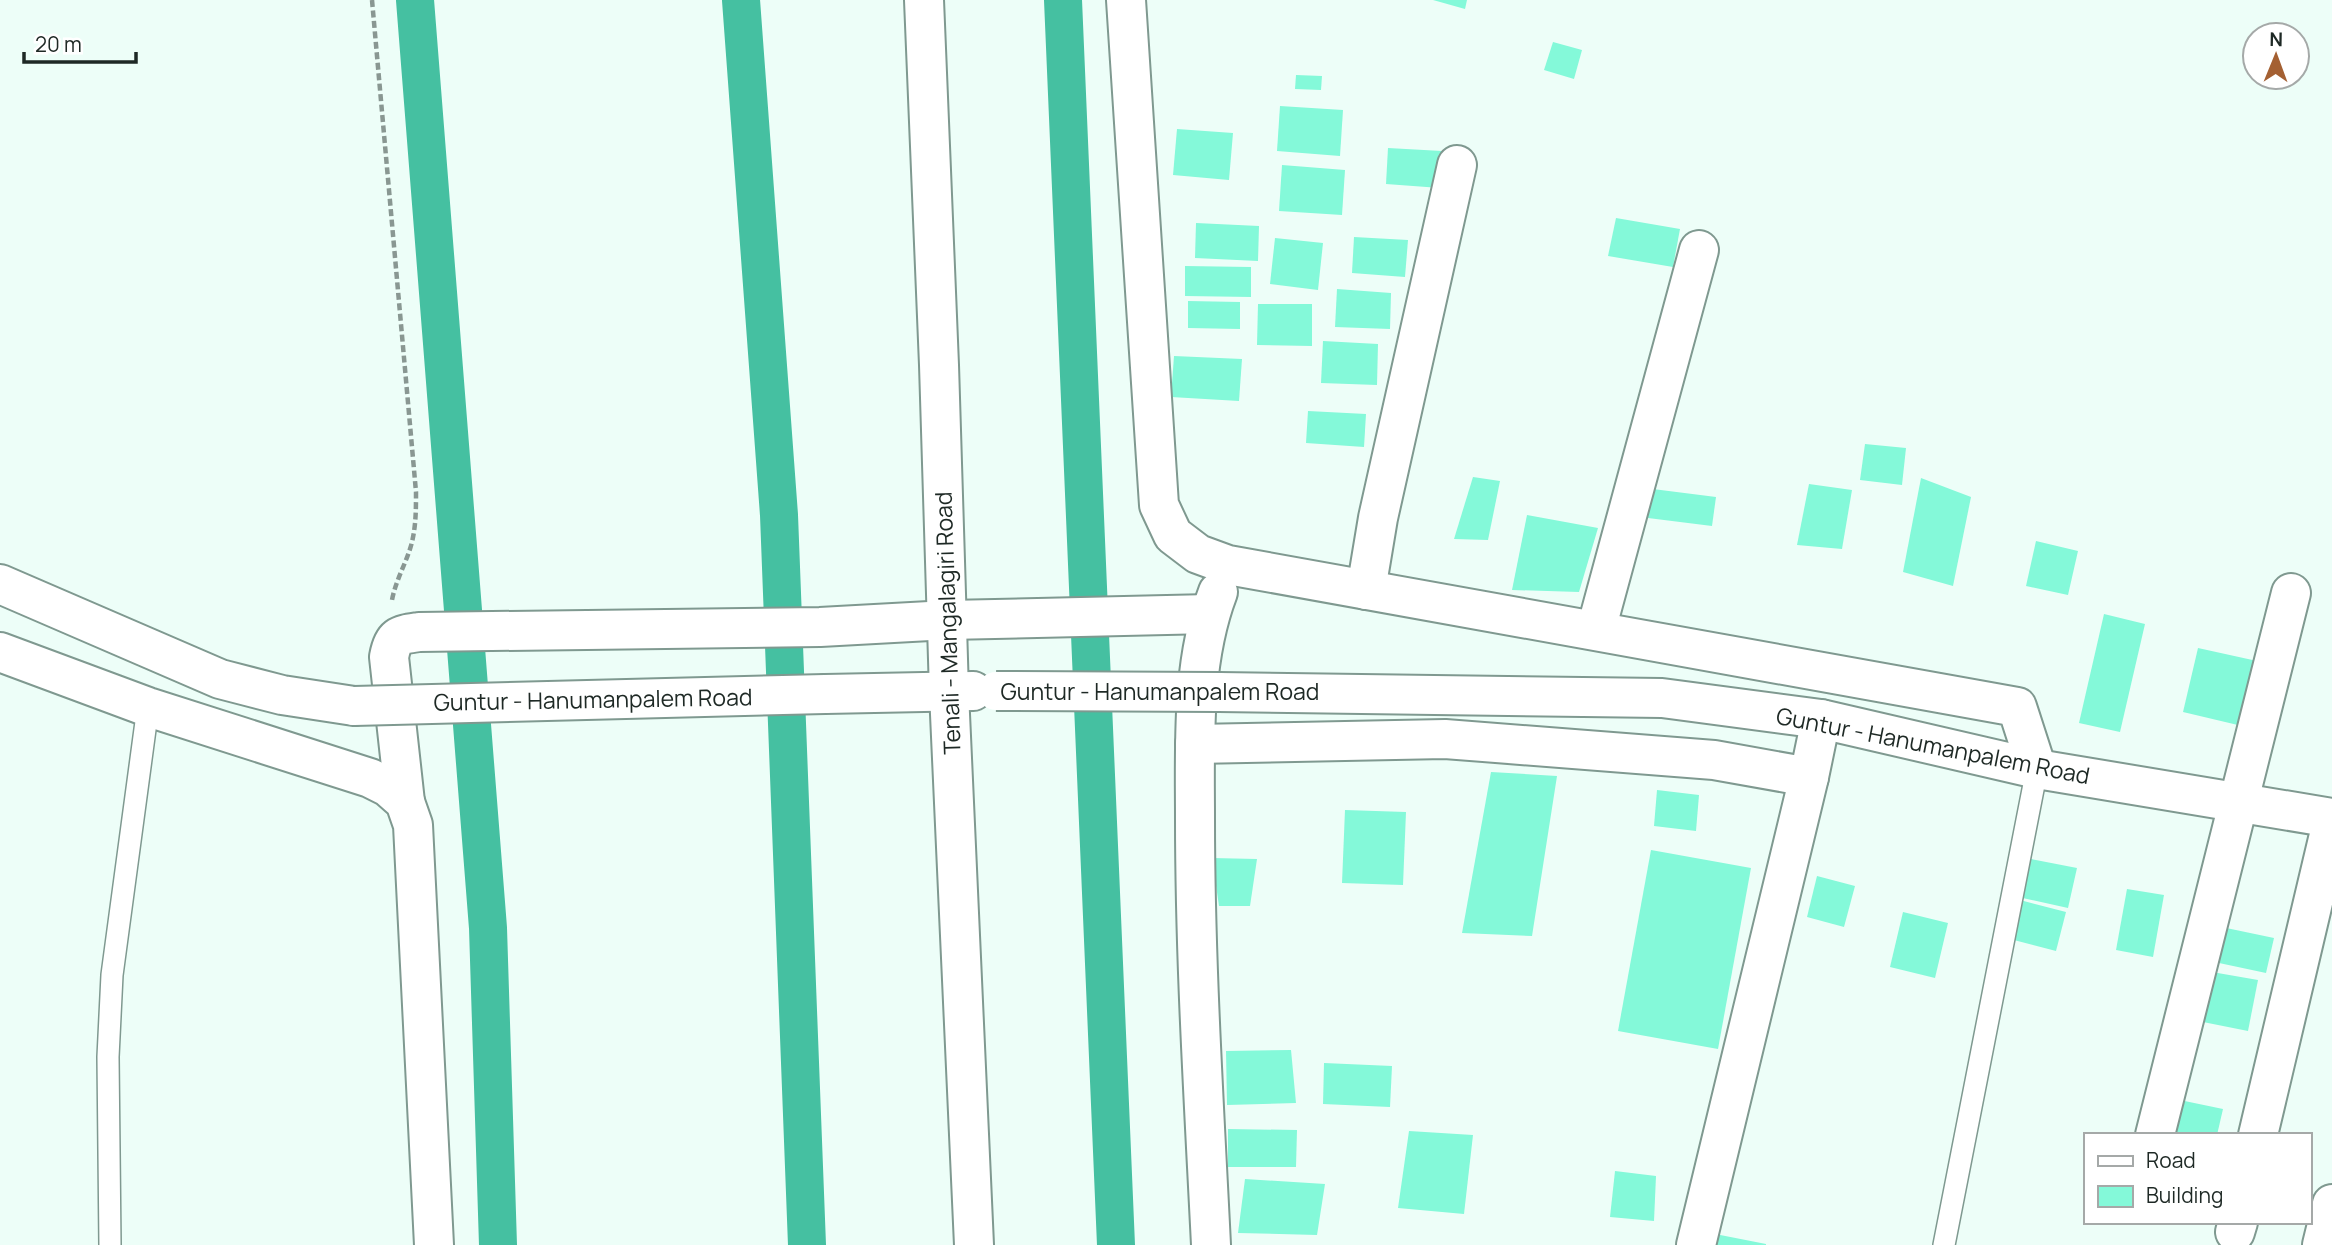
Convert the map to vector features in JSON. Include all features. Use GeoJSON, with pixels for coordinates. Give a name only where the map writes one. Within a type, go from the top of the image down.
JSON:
{"type":"FeatureCollection","features":[{"type":"Feature","properties":{"kind":"street","name":"Tenali - Mangalagiri Road"},"geometry":{"type":"LineString","coordinates":[[924,0],[949,692],[975,1245]]}},
{"type":"Feature","properties":{"kind":"street"},"geometry":{"type":"LineString","coordinates":[[1126,0],[1159,505],[1173,535],[1198,554],[1228,565],[2017,707],[2037,769]]}},
{"type":"Feature","properties":{"kind":"street"},"geometry":{"type":"LineString","coordinates":[[1366,590],[1378,518],[1457,165]]}},
{"type":"Feature","properties":{"kind":"street"},"geometry":{"type":"LineString","coordinates":[[1596,630],[1699,250]]}},
{"type":"Feature","properties":{"kind":"street"},"geometry":{"type":"LineString","coordinates":[[1211,1245],[1195,928],[1195,744],[1201,657],[1210,614],[1228,565]]}},
{"type":"Feature","properties":{"kind":"street","name":"Guntur - Hanumanpalem Road"},"geometry":{"type":"LineString","coordinates":[[0,584],[220,679],[282,695],[354,706],[996,691],[1662,698],[1821,719],[2037,769],[2332,820]]}},
{"type":"Feature","properties":{"kind":"street"},"geometry":{"type":"LineString","coordinates":[[2155,1133],[2291,593]]}},
{"type":"Feature","properties":{"kind":"street"},"geometry":{"type":"LineString","coordinates":[[434,1245],[413,825],[405,802],[389,657],[391,644],[410,634],[820,627],[948,620],[1210,614]]}},
{"type":"Feature","properties":{"kind":"street"},"geometry":{"type":"LineString","coordinates":[[0,652],[148,707],[370,778],[388,787],[405,802]]}},
{"type":"Feature","properties":{"kind":"street"},"geometry":{"type":"LineString","coordinates":[[1696,1245],[1821,719]]}},
{"type":"Feature","properties":{"kind":"street"},"geometry":{"type":"LineString","coordinates":[[1195,744],[1445,739],[1714,760],[1809,777]]}},
{"type":"Feature","properties":{"kind":"street"},"geometry":{"type":"LineString","coordinates":[[2258,1133],[2332,820]]}},
{"type":"Feature","properties":{"kind":"street"},"geometry":{"type":"LineString","coordinates":[[2322,1245],[2332,1204]]}},
{"type":"Feature","properties":{"kind":"lane"},"geometry":{"type":"LineString","coordinates":[[110,1245],[110,1007],[148,707]]}},
{"type":"Feature","properties":{"kind":"lane"},"geometry":{"type":"LineString","coordinates":[[1944,1245],[2037,769]]}},
{"type":"Feature","properties":{"kind":"path"},"geometry":{"type":"LineString","coordinates":[[372,0],[416,492],[412,543],[392,601],[410,634]]}},
{"type":"Feature","properties":{"kind":"building"},"geometry":{"type":"Polygon","coordinates":[[[1433,0],[1467,0],[1465,9],[1433,0]]]}},
{"type":"Feature","properties":{"kind":"building"},"geometry":{"type":"Polygon","coordinates":[[[1553,42],[1582,50],[1574,79],[1544,70],[1553,42]]]}},
{"type":"Feature","properties":{"kind":"building"},"geometry":{"type":"Polygon","coordinates":[[[1296,75],[1322,76],[1321,90],[1295,89],[1296,75]]]}},
{"type":"Feature","properties":{"kind":"building"},"geometry":{"type":"Polygon","coordinates":[[[1280,106],[1343,110],[1340,156],[1277,151],[1280,106]]]}},
{"type":"Feature","properties":{"kind":"building"},"geometry":{"type":"Polygon","coordinates":[[[1177,129],[1233,133],[1229,180],[1173,175],[1177,129]]]}},
{"type":"Feature","properties":{"kind":"building"},"geometry":{"type":"Polygon","coordinates":[[[1388,148],[1442,151],[1440,188],[1386,184],[1388,148]]]}},
{"type":"Feature","properties":{"kind":"building"},"geometry":{"type":"Polygon","coordinates":[[[1282,165],[1345,170],[1342,215],[1279,211],[1282,165]]]}},
{"type":"Feature","properties":{"kind":"building"},"geometry":{"type":"Polygon","coordinates":[[[1616,218],[1680,229],[1673,267],[1608,256],[1616,218]]]}},
{"type":"Feature","properties":{"kind":"building"},"geometry":{"type":"Polygon","coordinates":[[[1196,223],[1259,226],[1258,261],[1195,258],[1196,223]]]}},
{"type":"Feature","properties":{"kind":"building"},"geometry":{"type":"Polygon","coordinates":[[[1354,237],[1408,240],[1405,277],[1352,273],[1354,237]]]}},
{"type":"Feature","properties":{"kind":"building"},"geometry":{"type":"Polygon","coordinates":[[[1275,238],[1323,243],[1318,290],[1270,284],[1275,238]]]}},
{"type":"Feature","properties":{"kind":"building"},"geometry":{"type":"Polygon","coordinates":[[[1185,266],[1251,267],[1251,297],[1185,296],[1185,266]]]}},
{"type":"Feature","properties":{"kind":"building"},"geometry":{"type":"Polygon","coordinates":[[[1337,289],[1391,293],[1390,329],[1335,327],[1337,289]]]}},
{"type":"Feature","properties":{"kind":"building"},"geometry":{"type":"Polygon","coordinates":[[[1188,301],[1240,302],[1240,329],[1188,328],[1188,301]]]}},
{"type":"Feature","properties":{"kind":"building"},"geometry":{"type":"Polygon","coordinates":[[[1258,304],[1312,304],[1312,346],[1257,345],[1258,304]]]}},
{"type":"Feature","properties":{"kind":"building"},"geometry":{"type":"Polygon","coordinates":[[[1323,341],[1378,344],[1377,385],[1321,383],[1323,341]]]}},
{"type":"Feature","properties":{"kind":"building"},"geometry":{"type":"Polygon","coordinates":[[[1174,356],[1242,359],[1239,401],[1171,397],[1174,356]]]}},
{"type":"Feature","properties":{"kind":"building"},"geometry":{"type":"Polygon","coordinates":[[[1308,411],[1366,414],[1364,447],[1306,443],[1308,411]]]}},
{"type":"Feature","properties":{"kind":"building"},"geometry":{"type":"Polygon","coordinates":[[[1865,444],[1906,448],[1902,485],[1860,480],[1865,444]]]}},
{"type":"Feature","properties":{"kind":"building"},"geometry":{"type":"Polygon","coordinates":[[[1473,477],[1500,481],[1488,540],[1454,539],[1473,477]]]}},
{"type":"Feature","properties":{"kind":"building"},"geometry":{"type":"Polygon","coordinates":[[[1921,478],[1971,497],[1953,586],[1903,572],[1921,478]]]}},
{"type":"Feature","properties":{"kind":"building"},"geometry":{"type":"Polygon","coordinates":[[[1809,484],[1852,490],[1842,549],[1797,545],[1809,484]]]}},
{"type":"Feature","properties":{"kind":"building"},"geometry":{"type":"Polygon","coordinates":[[[1645,488],[1716,497],[1712,526],[1640,517],[1645,488]]]}},
{"type":"Feature","properties":{"kind":"building"},"geometry":{"type":"Polygon","coordinates":[[[1527,515],[1598,528],[1579,592],[1512,590],[1527,515]]]}},
{"type":"Feature","properties":{"kind":"building"},"geometry":{"type":"Polygon","coordinates":[[[2036,541],[2078,551],[2068,595],[2026,586],[2036,541]]]}},
{"type":"Feature","properties":{"kind":"building"},"geometry":{"type":"Polygon","coordinates":[[[2104,614],[2145,624],[2120,732],[2079,723],[2104,614]]]}},
{"type":"Feature","properties":{"kind":"building"},"geometry":{"type":"Polygon","coordinates":[[[2198,648],[2257,661],[2242,726],[2183,712],[2198,648]]]}},
{"type":"Feature","properties":{"kind":"building"},"geometry":{"type":"Polygon","coordinates":[[[1491,772],[1557,776],[1532,936],[1462,933],[1491,772]]]}},
{"type":"Feature","properties":{"kind":"building"},"geometry":{"type":"Polygon","coordinates":[[[1657,790],[1699,795],[1696,831],[1654,826],[1657,790]]]}},
{"type":"Feature","properties":{"kind":"building"},"geometry":{"type":"Polygon","coordinates":[[[1345,810],[1406,812],[1403,885],[1342,883],[1345,810]]]}},
{"type":"Feature","properties":{"kind":"building"},"geometry":{"type":"Polygon","coordinates":[[[1651,850],[1751,868],[1718,1049],[1618,1031],[1651,850]]]}},
{"type":"Feature","properties":{"kind":"building"},"geometry":{"type":"Polygon","coordinates":[[[1212,858],[1257,859],[1250,906],[1219,906],[1212,858]]]}},
{"type":"Feature","properties":{"kind":"building"},"geometry":{"type":"Polygon","coordinates":[[[2026,858],[2077,868],[2068,908],[2018,897],[2026,858]]]}},
{"type":"Feature","properties":{"kind":"building"},"geometry":{"type":"Polygon","coordinates":[[[1817,876],[1855,886],[1844,927],[1807,917],[1817,876]]]}},
{"type":"Feature","properties":{"kind":"building"},"geometry":{"type":"Polygon","coordinates":[[[2127,889],[2164,895],[2153,957],[2116,950],[2127,889]]]}},
{"type":"Feature","properties":{"kind":"building"},"geometry":{"type":"Polygon","coordinates":[[[2020,900],[2066,912],[2056,951],[2010,939],[2020,900]]]}},
{"type":"Feature","properties":{"kind":"building"},"geometry":{"type":"Polygon","coordinates":[[[1903,912],[1948,923],[1935,978],[1890,967],[1903,912]]]}},
{"type":"Feature","properties":{"kind":"building"},"geometry":{"type":"Polygon","coordinates":[[[2212,925],[2274,938],[2266,973],[2205,960],[2212,925]]]}},
{"type":"Feature","properties":{"kind":"building"},"geometry":{"type":"Polygon","coordinates":[[[2212,972],[2258,980],[2248,1031],[2203,1022],[2212,972]]]}},
{"type":"Feature","properties":{"kind":"building"},"geometry":{"type":"Polygon","coordinates":[[[1291,1050],[1296,1103],[1227,1105],[1226,1051],[1291,1050]]]}},
{"type":"Feature","properties":{"kind":"building"},"geometry":{"type":"Polygon","coordinates":[[[1324,1063],[1392,1066],[1390,1107],[1323,1104],[1324,1063]]]}},
{"type":"Feature","properties":{"kind":"building"},"geometry":{"type":"Polygon","coordinates":[[[2175,1099],[2223,1109],[2217,1133],[2167,1133],[2175,1099]]]}},
{"type":"Feature","properties":{"kind":"building"},"geometry":{"type":"Polygon","coordinates":[[[1228,1129],[1297,1130],[1296,1167],[1228,1167],[1228,1129]]]}},
{"type":"Feature","properties":{"kind":"building"},"geometry":{"type":"Polygon","coordinates":[[[1409,1131],[1473,1135],[1464,1214],[1398,1208],[1409,1131]]]}},
{"type":"Feature","properties":{"kind":"building"},"geometry":{"type":"Polygon","coordinates":[[[1615,1171],[1656,1176],[1654,1221],[1610,1217],[1615,1171]]]}},
{"type":"Feature","properties":{"kind":"building"},"geometry":{"type":"Polygon","coordinates":[[[1245,1179],[1325,1184],[1317,1235],[1238,1233],[1245,1179]]]}},
{"type":"Feature","properties":{"kind":"building"},"geometry":{"type":"Polygon","coordinates":[[[1705,1232],[1766,1244],[1766,1245],[1702,1245],[1705,1232]]]}},
{"type":"Feature","properties":{"kind":"waterway"},"geometry":{"type":"LineString","coordinates":[[415,0],[488,928],[498,1245]]}},
{"type":"Feature","properties":{"kind":"waterway"},"geometry":{"type":"LineString","coordinates":[[741,0],[779,515],[807,1245]]}},
{"type":"Feature","properties":{"kind":"waterway"},"geometry":{"type":"LineString","coordinates":[[1063,0],[1116,1245]]}}]}
